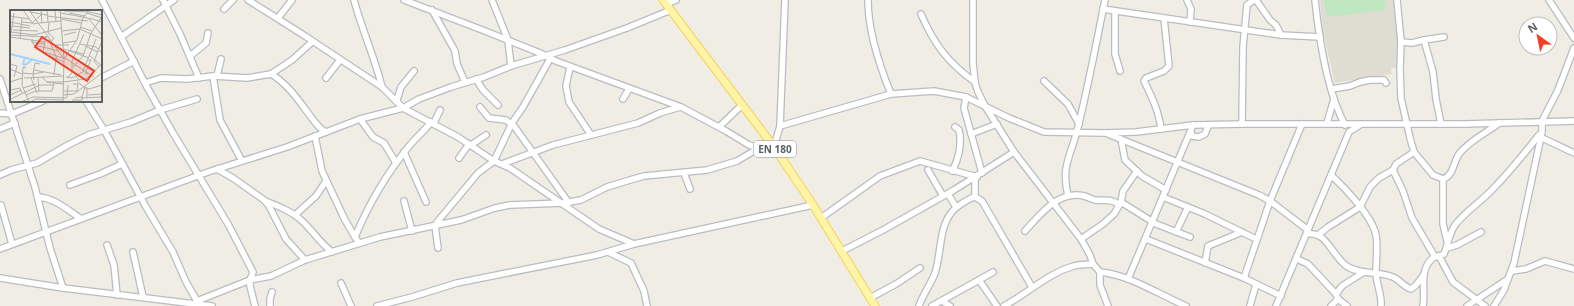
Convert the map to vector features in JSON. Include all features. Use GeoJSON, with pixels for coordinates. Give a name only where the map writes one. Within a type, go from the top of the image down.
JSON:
{"type":"FeatureCollection","features":[{"type":"Feature","properties":{"kind":"main road","name":"EN 180"},"geometry":{"type":"LineString","coordinates":[[667,5],[774,148],[813,205],[876,306]]}},
{"type":"Feature","properties":{"kind":"street"},"geometry":{"type":"LineString","coordinates":[[102,0],[160,110],[228,224],[250,266],[253,272],[250,280],[250,286],[255,306]]}},
{"type":"Feature","properties":{"kind":"street"},"geometry":{"type":"LineString","coordinates":[[163,0],[199,78]]}},
{"type":"Feature","properties":{"kind":"street"},"geometry":{"type":"LineString","coordinates":[[121,37],[174,0]]}},
{"type":"Feature","properties":{"kind":"street"},"geometry":{"type":"LineString","coordinates":[[224,9],[233,0]]}},
{"type":"Feature","properties":{"kind":"street"},"geometry":{"type":"LineString","coordinates":[[248,0],[278,18],[312,42],[382,87],[397,100],[403,108],[470,144],[494,161],[502,164],[566,203],[599,229],[634,244]]}},
{"type":"Feature","properties":{"kind":"street"},"geometry":{"type":"LineString","coordinates":[[278,18],[292,0]]}},
{"type":"Feature","properties":{"kind":"street"},"geometry":{"type":"LineString","coordinates":[[354,0],[367,43],[377,65],[382,87]]}},
{"type":"Feature","properties":{"kind":"street"},"geometry":{"type":"LineString","coordinates":[[404,0],[419,2],[432,10],[540,53],[570,67],[595,74],[629,89],[681,107],[749,145],[759,148],[774,148],[780,126],[785,0]]}},
{"type":"Feature","properties":{"kind":"street"},"geometry":{"type":"LineString","coordinates":[[492,0],[508,40],[511,66]]}},
{"type":"Feature","properties":{"kind":"street"},"geometry":{"type":"LineString","coordinates":[[0,248],[217,169],[287,147],[360,119],[403,108],[419,98],[511,66],[548,58],[627,28],[676,0]]}},
{"type":"Feature","properties":{"kind":"street"},"geometry":{"type":"LineString","coordinates":[[868,0],[870,19],[882,73],[891,94]]}},
{"type":"Feature","properties":{"kind":"street"},"geometry":{"type":"LineString","coordinates":[[973,0],[973,63],[975,82],[985,106],[1014,152],[1081,239],[1093,264],[1100,272],[1100,285],[1108,306]]}},
{"type":"Feature","properties":{"kind":"street"},"geometry":{"type":"LineString","coordinates":[[1068,196],[1066,166],[1077,133],[1105,0]]}},
{"type":"Feature","properties":{"kind":"street"},"geometry":{"type":"LineString","coordinates":[[1187,0],[1191,9],[1190,22]]}},
{"type":"Feature","properties":{"kind":"street"},"geometry":{"type":"LineString","coordinates":[[1242,124],[1247,5],[1255,0],[1270,20],[1276,25],[1281,35]]}},
{"type":"Feature","properties":{"kind":"street"},"geometry":{"type":"LineString","coordinates":[[1315,0],[1320,37],[1334,98],[1344,124],[1349,132]]}},
{"type":"Feature","properties":{"kind":"street"},"geometry":{"type":"LineString","coordinates":[[1396,0],[1401,42],[1401,98],[1414,152],[1428,170],[1442,179]]}},
{"type":"Feature","properties":{"kind":"street"},"geometry":{"type":"LineString","coordinates":[[1549,0],[1574,38]]}},
{"type":"Feature","properties":{"kind":"street"},"geometry":{"type":"LineString","coordinates":[[1104,9],[1281,35],[1320,37]]}},
{"type":"Feature","properties":{"kind":"street"},"geometry":{"type":"LineString","coordinates":[[432,10],[455,51],[457,64],[465,82]]}},
{"type":"Feature","properties":{"kind":"street"},"geometry":{"type":"LineString","coordinates":[[1115,11],[1115,54],[1120,71]]}},
{"type":"Feature","properties":{"kind":"street"},"geometry":{"type":"LineString","coordinates":[[921,14],[933,39],[943,54],[959,71],[975,82]]}},
{"type":"Feature","properties":{"kind":"street"},"geometry":{"type":"LineString","coordinates":[[1161,129],[1156,107],[1144,80],[1164,71],[1169,66],[1164,18]]}},
{"type":"Feature","properties":{"kind":"street"},"geometry":{"type":"LineString","coordinates":[[190,56],[206,43],[208,33]]}},
{"type":"Feature","properties":{"kind":"street"},"geometry":{"type":"LineString","coordinates":[[1401,42],[1412,43],[1444,37]]}},
{"type":"Feature","properties":{"kind":"street"},"geometry":{"type":"LineString","coordinates":[[1424,40],[1433,72],[1441,124]]}},
{"type":"Feature","properties":{"kind":"street"},"geometry":{"type":"LineString","coordinates":[[145,83],[161,78],[175,80],[215,76],[247,78],[271,74],[292,60],[312,42]]}},
{"type":"Feature","properties":{"kind":"street"},"geometry":{"type":"LineString","coordinates":[[1494,306],[1504,290],[1512,271],[1541,135],[1542,121],[1558,90],[1574,48]]}},
{"type":"Feature","properties":{"kind":"street"},"geometry":{"type":"LineString","coordinates":[[438,248],[435,226],[478,173],[494,161],[512,123],[523,107],[548,58]]}},
{"type":"Feature","properties":{"kind":"street"},"geometry":{"type":"LineString","coordinates":[[221,59],[215,76],[220,120],[242,161]]}},
{"type":"Feature","properties":{"kind":"street"},"geometry":{"type":"LineString","coordinates":[[326,78],[340,60]]}},
{"type":"Feature","properties":{"kind":"street"},"geometry":{"type":"LineString","coordinates":[[102,77],[134,61]]}},
{"type":"Feature","properties":{"kind":"street"},"geometry":{"type":"LineString","coordinates":[[570,67],[566,86],[569,102],[591,135]]}},
{"type":"Feature","properties":{"kind":"street"},"geometry":{"type":"LineString","coordinates":[[397,100],[401,87],[414,71]]}},
{"type":"Feature","properties":{"kind":"street"},"geometry":{"type":"LineString","coordinates":[[271,74],[283,82],[310,115],[316,125],[326,132]]}},
{"type":"Feature","properties":{"kind":"street"},"geometry":{"type":"LineString","coordinates":[[0,78],[38,197],[62,288]]}},
{"type":"Feature","properties":{"kind":"street"},"geometry":{"type":"LineString","coordinates":[[476,79],[483,90],[498,105]]}},
{"type":"Feature","properties":{"kind":"street"},"geometry":{"type":"LineString","coordinates":[[1332,89],[1350,86],[1370,80],[1384,80],[1386,83]]}},
{"type":"Feature","properties":{"kind":"street"},"geometry":{"type":"LineString","coordinates":[[1044,81],[1068,104],[1078,124]]}},
{"type":"Feature","properties":{"kind":"street"},"geometry":{"type":"LineString","coordinates":[[623,99],[629,89]]}},
{"type":"Feature","properties":{"kind":"street"},"geometry":{"type":"LineString","coordinates":[[780,126],[891,94],[936,91],[966,97],[1044,132],[1136,132],[1194,125],[1208,126],[1242,124],[1327,123],[1360,125],[1574,121]]}},
{"type":"Feature","properties":{"kind":"street"},"geometry":{"type":"LineString","coordinates":[[966,97],[964,108],[973,141],[978,176],[975,197]]}},
{"type":"Feature","properties":{"kind":"street"},"geometry":{"type":"LineString","coordinates":[[1327,123],[1334,98]]}},
{"type":"Feature","properties":{"kind":"street"},"geometry":{"type":"LineString","coordinates":[[0,175],[46,159],[78,139],[160,110],[197,99]]}},
{"type":"Feature","properties":{"kind":"street"},"geometry":{"type":"LineString","coordinates":[[0,113],[12,114],[41,102]]}},
{"type":"Feature","properties":{"kind":"street"},"geometry":{"type":"LineString","coordinates":[[87,102],[173,252],[186,282],[198,302]]}},
{"type":"Feature","properties":{"kind":"street"},"geometry":{"type":"LineString","coordinates":[[719,127],[742,105]]}},
{"type":"Feature","properties":{"kind":"street"},"geometry":{"type":"LineString","coordinates":[[480,107],[489,118],[506,120],[512,123],[566,203]]}},
{"type":"Feature","properties":{"kind":"street"},"geometry":{"type":"LineString","coordinates":[[502,164],[553,145],[638,123],[660,113],[681,107]]}},
{"type":"Feature","properties":{"kind":"street"},"geometry":{"type":"LineString","coordinates":[[355,237],[370,202],[396,163],[404,152],[433,123],[440,110]]}},
{"type":"Feature","properties":{"kind":"street"},"geometry":{"type":"LineString","coordinates":[[360,119],[373,137],[384,143],[396,163]]}},
{"type":"Feature","properties":{"kind":"street"},"geometry":{"type":"LineString","coordinates":[[0,129],[15,123]]}},
{"type":"Feature","properties":{"kind":"street"},"geometry":{"type":"LineString","coordinates":[[1442,179],[1452,173],[1456,159],[1468,144],[1499,123]]}},
{"type":"Feature","properties":{"kind":"street"},"geometry":{"type":"LineString","coordinates":[[971,134],[997,124]]}},
{"type":"Feature","properties":{"kind":"street"},"geometry":{"type":"LineString","coordinates":[[1244,278],[1270,201],[1302,124]]}},
{"type":"Feature","properties":{"kind":"street"},"geometry":{"type":"LineString","coordinates":[[1128,279],[1146,240],[1151,221],[1194,125]]}},
{"type":"Feature","properties":{"kind":"street"},"geometry":{"type":"LineString","coordinates":[[1276,306],[1349,132],[1360,125]]}},
{"type":"Feature","properties":{"kind":"street"},"geometry":{"type":"LineString","coordinates":[[1191,132],[1192,136],[1199,137],[1205,134],[1208,126]]}},
{"type":"Feature","properties":{"kind":"street"},"geometry":{"type":"LineString","coordinates":[[952,171],[957,161],[961,140],[959,130],[955,127]]}},
{"type":"Feature","properties":{"kind":"street"},"geometry":{"type":"LineString","coordinates":[[1104,133],[1260,195],[1270,201],[1308,232],[1318,235],[1347,267],[1394,278],[1411,289],[1423,276],[1428,264],[1444,254],[1447,248],[1443,224],[1442,179]]}},
{"type":"Feature","properties":{"kind":"street"},"geometry":{"type":"LineString","coordinates":[[459,158],[470,144],[486,135]]}},
{"type":"Feature","properties":{"kind":"street"},"geometry":{"type":"LineString","coordinates":[[1541,135],[1574,153]]}},
{"type":"Feature","properties":{"kind":"street"},"geometry":{"type":"LineString","coordinates":[[1447,241],[1455,226],[1496,186],[1541,135]]}},
{"type":"Feature","properties":{"kind":"street"},"geometry":{"type":"LineString","coordinates":[[315,136],[320,166],[326,181],[345,220],[359,243]]}},
{"type":"Feature","properties":{"kind":"street"},"geometry":{"type":"LineString","coordinates":[[1121,139],[1125,160],[1153,184],[1166,190]]}},
{"type":"Feature","properties":{"kind":"street"},"geometry":{"type":"LineString","coordinates":[[961,140],[973,141]]}},
{"type":"Feature","properties":{"kind":"street"},"geometry":{"type":"LineString","coordinates":[[198,302],[250,280],[271,276],[305,260],[359,243],[462,220],[495,208],[510,205],[566,203],[581,200],[607,187],[644,176],[707,170],[737,161],[759,148]]}},
{"type":"Feature","properties":{"kind":"street"},"geometry":{"type":"LineString","coordinates":[[404,152],[426,202]]}},
{"type":"Feature","properties":{"kind":"street"},"geometry":{"type":"LineString","coordinates":[[842,251],[946,195],[1014,152]]}},
{"type":"Feature","properties":{"kind":"street"},"geometry":{"type":"LineString","coordinates":[[1318,235],[1360,207],[1370,187],[1379,178],[1393,170],[1396,164],[1414,152]]}},
{"type":"Feature","properties":{"kind":"street"},"geometry":{"type":"LineString","coordinates":[[821,218],[876,178],[920,161],[952,171],[978,176]]}},
{"type":"Feature","properties":{"kind":"street"},"geometry":{"type":"LineString","coordinates":[[70,185],[122,164]]}},
{"type":"Feature","properties":{"kind":"street"},"geometry":{"type":"LineString","coordinates":[[217,169],[243,184],[264,200],[269,206],[286,239],[305,260]]}},
{"type":"Feature","properties":{"kind":"street"},"geometry":{"type":"LineString","coordinates":[[928,170],[956,207]]}},
{"type":"Feature","properties":{"kind":"street"},"geometry":{"type":"LineString","coordinates":[[1393,170],[1403,191],[1412,218],[1453,282],[1485,306]]}},
{"type":"Feature","properties":{"kind":"street"},"geometry":{"type":"LineString","coordinates":[[1081,239],[1110,218],[1120,203],[1123,191],[1137,171]]}},
{"type":"Feature","properties":{"kind":"street"},"geometry":{"type":"LineString","coordinates":[[684,173],[690,189]]}},
{"type":"Feature","properties":{"kind":"street"},"geometry":{"type":"LineString","coordinates":[[1331,176],[1345,189],[1360,207],[1370,221],[1376,234],[1376,273],[1381,306]]}},
{"type":"Feature","properties":{"kind":"street"},"geometry":{"type":"LineString","coordinates":[[295,215],[316,196],[326,181]]}},
{"type":"Feature","properties":{"kind":"street"},"geometry":{"type":"LineString","coordinates":[[1025,231],[1054,202],[1068,196],[1082,196],[1095,200],[1113,200],[1151,221],[1190,237]]}},
{"type":"Feature","properties":{"kind":"street"},"geometry":{"type":"LineString","coordinates":[[38,197],[48,198],[58,202],[80,218]]}},
{"type":"Feature","properties":{"kind":"street"},"geometry":{"type":"LineString","coordinates":[[919,306],[935,272],[946,219],[950,212],[956,207],[975,197]]}},
{"type":"Feature","properties":{"kind":"street"},"geometry":{"type":"LineString","coordinates":[[975,197],[982,201],[1032,287]]}},
{"type":"Feature","properties":{"kind":"street"},"geometry":{"type":"LineString","coordinates":[[1163,197],[1256,239]]}},
{"type":"Feature","properties":{"kind":"street"},"geometry":{"type":"LineString","coordinates":[[264,200],[295,215],[321,243],[332,252]]}},
{"type":"Feature","properties":{"kind":"street"},"geometry":{"type":"LineString","coordinates":[[404,201],[412,231]]}},
{"type":"Feature","properties":{"kind":"street"},"geometry":{"type":"LineString","coordinates":[[1,205],[12,244]]}},
{"type":"Feature","properties":{"kind":"street"},"geometry":{"type":"LineString","coordinates":[[377,306],[457,283],[608,252],[634,244],[813,205]]}},
{"type":"Feature","properties":{"kind":"street"},"geometry":{"type":"LineString","coordinates":[[1176,232],[1188,207]]}},
{"type":"Feature","properties":{"kind":"street"},"geometry":{"type":"LineString","coordinates":[[1204,262],[1208,246],[1242,232]]}},
{"type":"Feature","properties":{"kind":"street"},"geometry":{"type":"LineString","coordinates":[[1447,248],[1457,245],[1481,232]]}},
{"type":"Feature","properties":{"kind":"street"},"geometry":{"type":"LineString","coordinates":[[1146,240],[1244,278],[1281,296]]}},
{"type":"Feature","properties":{"kind":"street"},"geometry":{"type":"LineString","coordinates":[[107,245],[114,265],[117,295]]}},
{"type":"Feature","properties":{"kind":"street"},"geometry":{"type":"LineString","coordinates":[[133,252],[143,298]]}},
{"type":"Feature","properties":{"kind":"street"},"geometry":{"type":"LineString","coordinates":[[608,252],[631,263],[644,290],[647,306]]}},
{"type":"Feature","properties":{"kind":"street"},"geometry":{"type":"LineString","coordinates":[[1297,259],[1308,264],[1347,306]]}},
{"type":"Feature","properties":{"kind":"street"},"geometry":{"type":"LineString","coordinates":[[1512,271],[1526,269],[1545,261],[1574,268]]}},
{"type":"Feature","properties":{"kind":"street"},"geometry":{"type":"LineString","coordinates":[[1004,306],[1032,287],[1074,266],[1093,264]]}},
{"type":"Feature","properties":{"kind":"street"},"geometry":{"type":"LineString","coordinates":[[870,298],[896,284],[920,268]]}},
{"type":"Feature","properties":{"kind":"street"},"geometry":{"type":"LineString","coordinates":[[932,306],[993,272]]}},
{"type":"Feature","properties":{"kind":"street"},"geometry":{"type":"LineString","coordinates":[[1100,272],[1111,273],[1128,279],[1173,304],[1186,306]]}},
{"type":"Feature","properties":{"kind":"street"},"geometry":{"type":"LineString","coordinates":[[1331,306],[1342,286],[1364,272]]}},
{"type":"Feature","properties":{"kind":"street"},"geometry":{"type":"LineString","coordinates":[[1423,276],[1425,295],[1423,306]]}},
{"type":"Feature","properties":{"kind":"street"},"geometry":{"type":"LineString","coordinates":[[0,278],[117,295],[198,302],[212,306]]}},
{"type":"Feature","properties":{"kind":"street"},"geometry":{"type":"LineString","coordinates":[[1467,306],[1508,279]]}},
{"type":"Feature","properties":{"kind":"street"},"geometry":{"type":"LineString","coordinates":[[979,280],[997,306]]}},
{"type":"Feature","properties":{"kind":"street"},"geometry":{"type":"LineString","coordinates":[[341,284],[351,306]]}},
{"type":"Feature","properties":{"kind":"street"},"geometry":{"type":"LineString","coordinates":[[1250,306],[1256,284]]}},
{"type":"Feature","properties":{"kind":"street"},"geometry":{"type":"LineString","coordinates":[[270,306],[272,292]]}},
{"type":"Feature","properties":{"kind":"street"},"geometry":{"type":"LineString","coordinates":[[942,301],[950,306]]}},
{"type":"Feature","properties":{"kind":"shaded area"},"geometry":{"type":"Polygon","coordinates":[[[1320,0],[1397,0],[1400,61],[1395,63],[1398,68],[1391,68],[1392,74],[1335,83],[1323,32],[1320,0]]]}},
{"type":"Feature","properties":{"kind":"green space"},"geometry":{"type":"Polygon","coordinates":[[[1324,0],[1385,0],[1386,10],[1327,17],[1324,0]]]}}]}
